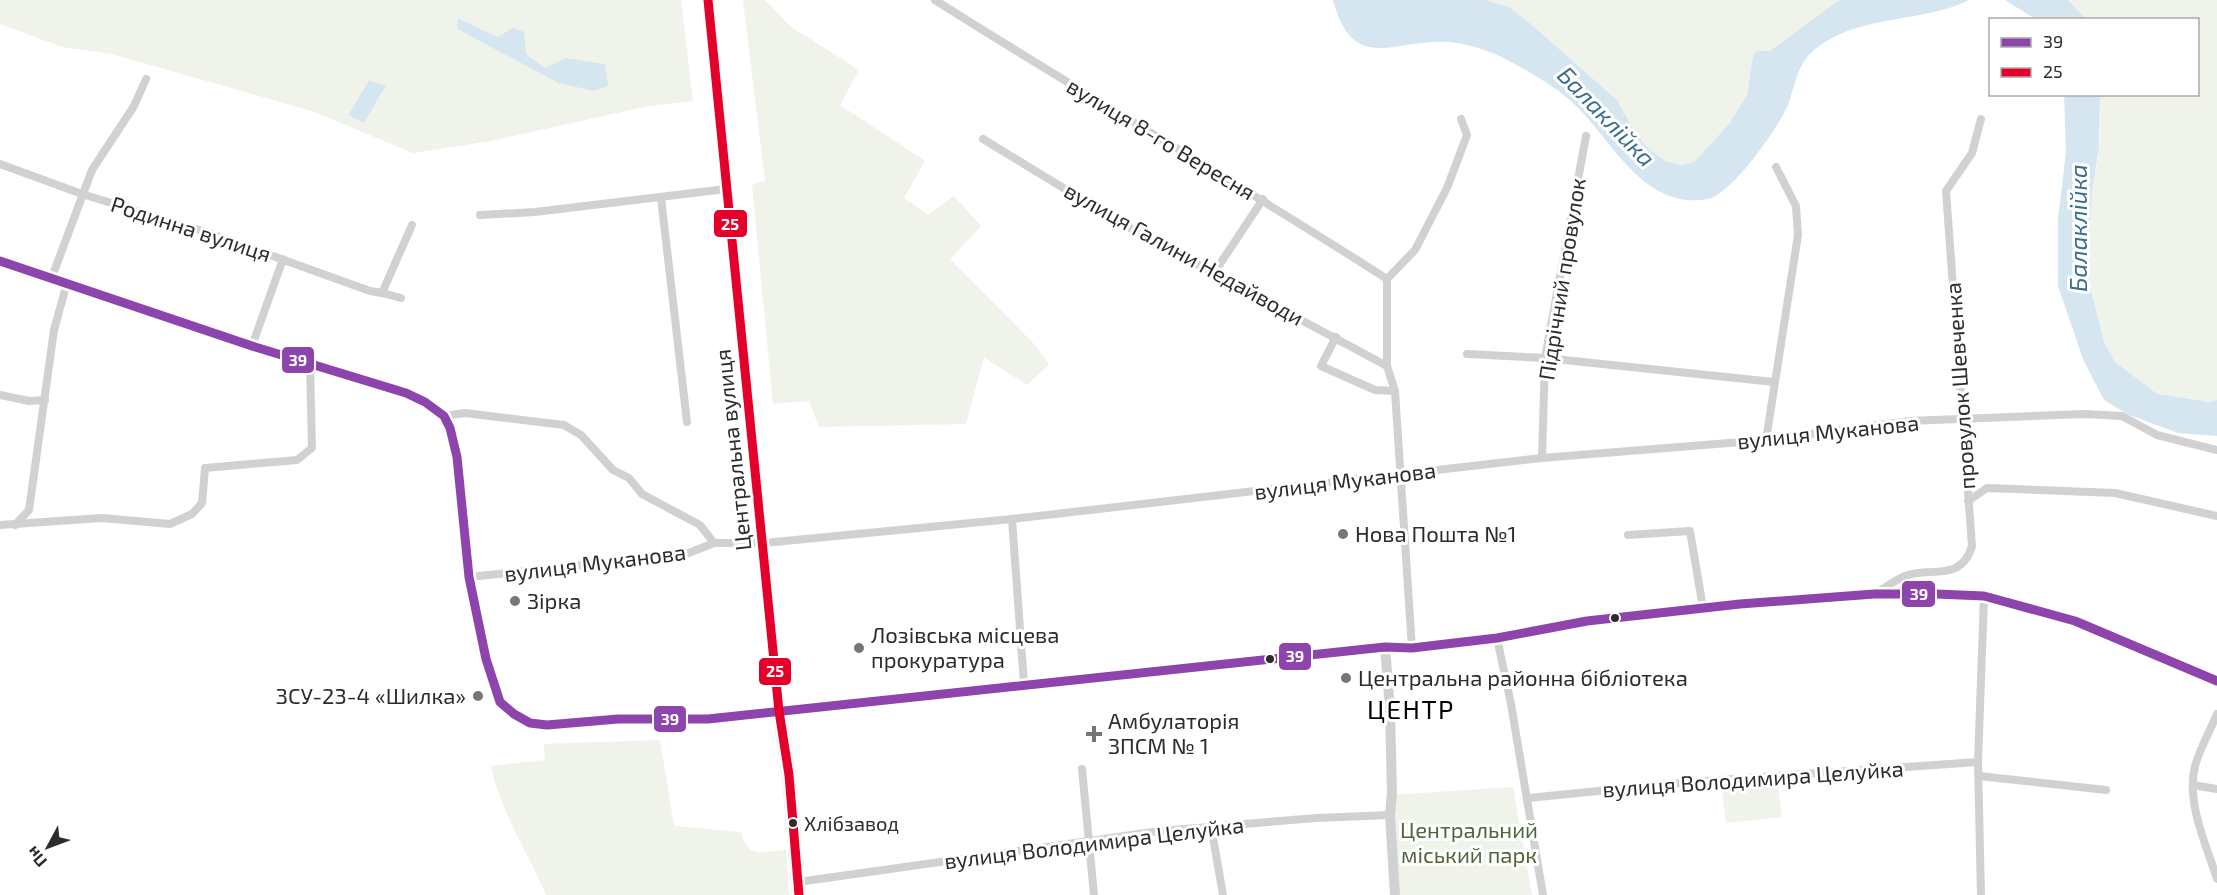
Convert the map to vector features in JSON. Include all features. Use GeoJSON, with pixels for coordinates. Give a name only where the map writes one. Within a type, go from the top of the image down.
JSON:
{"type":"FeatureCollection","features":[{"type":"Feature","properties":{"kind":"main road","name":"Центральна вулиця"},"geometry":{"type":"LineString","coordinates":[[708,0],[779,711],[789,775],[799,888]]}},
{"type":"Feature","properties":{"kind":"street","name":"вулиця 8-го Вересня"},"geometry":{"type":"LineString","coordinates":[[935,0],[1091,99],[1263,200],[1387,279]]}},
{"type":"Feature","properties":{"kind":"street"},"geometry":{"type":"LineString","coordinates":[[52,277],[92,170],[134,106],[146,80]]}},
{"type":"Feature","properties":{"kind":"street"},"geometry":{"type":"LineString","coordinates":[[1412,648],[1395,391],[1387,366],[1387,279],[1415,250],[1447,188],[1467,135],[1461,119]]}},
{"type":"Feature","properties":{"kind":"street","name":"провулок Шевченка"},"geometry":{"type":"LineString","coordinates":[[1874,594],[1906,575],[1931,574],[1960,566],[1969,557],[1972,546],[1946,191],[1972,153],[1981,119]]}},
{"type":"Feature","properties":{"kind":"street","name":"Підрічний провулок"},"geometry":{"type":"LineString","coordinates":[[1542,458],[1545,358],[1586,136]]}},
{"type":"Feature","properties":{"kind":"street","name":"вулиця Галини Недайводи"},"geometry":{"type":"LineString","coordinates":[[983,139],[1125,225],[1387,366]]}},
{"type":"Feature","properties":{"kind":"street","name":"Родинна вулиця"},"geometry":{"type":"LineString","coordinates":[[0,164],[82,194],[209,232],[401,298]]}},
{"type":"Feature","properties":{"kind":"street"},"geometry":{"type":"LineString","coordinates":[[1766,440],[1798,235],[1796,206],[1776,166]]}},
{"type":"Feature","properties":{"kind":"street"},"geometry":{"type":"LineString","coordinates":[[480,216],[661,198],[726,189]]}},
{"type":"Feature","properties":{"kind":"street"},"geometry":{"type":"LineString","coordinates":[[661,198],[687,422]]}},
{"type":"Feature","properties":{"kind":"street"},"geometry":{"type":"LineString","coordinates":[[1214,273],[1263,200]]}},
{"type":"Feature","properties":{"kind":"street"},"geometry":{"type":"LineString","coordinates":[[382,293],[412,225]]}},
{"type":"Feature","properties":{"kind":"street"},"geometry":{"type":"LineString","coordinates":[[252,346],[283,259]]}},
{"type":"Feature","properties":{"kind":"street"},"geometry":{"type":"LineString","coordinates":[[0,261],[252,346],[406,393],[425,402],[444,416],[450,428],[457,457],[469,577],[492,683],[500,702],[514,714],[530,723],[547,725],[618,718],[708,718],[1385,647],[1412,648],[1497,638],[1587,621],[1703,608],[1874,594],[1984,596],[2075,621],[2217,681]]}},
{"type":"Feature","properties":{"kind":"street"},"geometry":{"type":"LineString","coordinates":[[12,526],[21,521],[29,510],[54,330],[67,283]]}},
{"type":"Feature","properties":{"kind":"street"},"geometry":{"type":"LineString","coordinates":[[1336,337],[1320,366],[1375,390],[1395,391]]}},
{"type":"Feature","properties":{"kind":"street"},"geometry":{"type":"LineString","coordinates":[[1467,354],[1545,358],[1774,382]]}},
{"type":"Feature","properties":{"kind":"street"},"geometry":{"type":"LineString","coordinates":[[0,525],[12,526],[102,518],[170,524],[192,514],[202,503],[205,468],[297,460],[312,448],[310,364]]}},
{"type":"Feature","properties":{"kind":"street"},"geometry":{"type":"LineString","coordinates":[[0,395],[29,401],[45,400]]}},
{"type":"Feature","properties":{"kind":"street"},"geometry":{"type":"LineString","coordinates":[[444,416],[465,412],[564,425],[581,435],[613,470],[629,478],[642,494],[700,525],[714,543]]}},
{"type":"Feature","properties":{"kind":"street","name":"вулиця Муканова"},"geometry":{"type":"LineString","coordinates":[[469,577],[687,554],[714,543],[764,543],[1012,519],[1542,458],[1766,440],[1909,421],[2085,414],[2122,416],[2157,435],[2217,450]]}},
{"type":"Feature","properties":{"kind":"street"},"geometry":{"type":"LineString","coordinates":[[1968,501],[1987,488],[2115,493],[2217,516]]}},
{"type":"Feature","properties":{"kind":"street"},"geometry":{"type":"LineString","coordinates":[[1012,519],[1024,684]]}},
{"type":"Feature","properties":{"kind":"street"},"geometry":{"type":"LineString","coordinates":[[1628,535],[1690,531],[1703,608]]}},
{"type":"Feature","properties":{"kind":"street"},"geometry":{"type":"LineString","coordinates":[[1981,895],[1978,762],[1984,596]]}},
{"type":"Feature","properties":{"kind":"street"},"geometry":{"type":"LineString","coordinates":[[1497,638],[1528,798],[1543,895]]}},
{"type":"Feature","properties":{"kind":"street"},"geometry":{"type":"LineString","coordinates":[[1385,647],[1390,721],[1392,793],[1390,815],[1395,895]]}},
{"type":"Feature","properties":{"kind":"street"},"geometry":{"type":"LineString","coordinates":[[2217,714],[2195,765],[2193,785],[2195,810],[2217,879]]}},
{"type":"Feature","properties":{"kind":"street","name":"вулиця Володимира Целуйка"},"geometry":{"type":"LineString","coordinates":[[1528,798],[1689,782],[1978,762]]}},
{"type":"Feature","properties":{"kind":"street"},"geometry":{"type":"LineString","coordinates":[[1082,769],[1094,895]]}},
{"type":"Feature","properties":{"kind":"street"},"geometry":{"type":"LineString","coordinates":[[1978,776],[2106,790]]}},
{"type":"Feature","properties":{"kind":"street"},"geometry":{"type":"LineString","coordinates":[[2193,785],[2217,789]]}},
{"type":"Feature","properties":{"kind":"street","name":"вулиця Володимира Целуйка"},"geometry":{"type":"LineString","coordinates":[[799,888],[1090,842],[1211,826],[1390,815]]}},
{"type":"Feature","properties":{"kind":"street"},"geometry":{"type":"LineString","coordinates":[[1211,826],[1223,895]]}},
{"type":"Feature","properties":{"kind":"green space"},"geometry":{"type":"Polygon","coordinates":[[[0,0],[681,0],[693,101],[649,106],[491,141],[413,153],[312,111],[112,54],[62,47],[0,24],[0,0]],[[459,18],[457,29],[558,83],[565,58],[545,69],[498,37],[459,18]],[[369,80],[348,114],[364,123],[386,87],[369,80]]]}},
{"type":"Feature","properties":{"kind":"green space"},"geometry":{"type":"Polygon","coordinates":[[[743,0],[765,0],[791,27],[859,70],[840,105],[925,161],[904,198],[928,215],[954,196],[981,226],[950,259],[1036,346],[1049,364],[1027,385],[984,357],[966,424],[819,427],[809,401],[773,404],[752,185],[765,181],[743,0]]]}},
{"type":"Feature","properties":{"kind":"green space"},"geometry":{"type":"Polygon","coordinates":[[[1485,0],[1839,0],[1770,51],[1753,55],[1747,95],[1729,124],[1694,162],[1681,165],[1666,161],[1650,150],[1636,134],[1617,100],[1532,25],[1509,7],[1485,0]]]}},
{"type":"Feature","properties":{"kind":"green space"},"geometry":{"type":"Polygon","coordinates":[[[2068,0],[2217,0],[2217,400],[2209,402],[2161,395],[2129,375],[2116,362],[2106,346],[2098,326],[2090,279],[2090,209],[2100,142],[2100,96],[2199,96],[2199,18],[2085,18],[2068,0]]]}},
{"type":"Feature","properties":{"kind":"green space"},"geometry":{"type":"Polygon","coordinates":[[[660,740],[674,826],[741,832],[748,847],[757,852],[786,850],[789,895],[546,895],[501,799],[491,766],[545,760],[544,744],[660,740]]]}},
{"type":"Feature","properties":{"kind":"green space"},"geometry":{"type":"Polygon","coordinates":[[[1777,778],[1782,817],[1726,823],[1721,785],[1777,778]]]}},
{"type":"Feature","properties":{"kind":"green space","name":"Центральний міський парк"},"geometry":{"type":"Polygon","coordinates":[[[1513,787],[1532,895],[1397,895],[1391,795],[1513,787]]]}},
{"type":"Feature","properties":{"kind":"water","name":"Балаклійка"},"geometry":{"type":"Polygon","coordinates":[[[1333,0],[1485,0],[1509,7],[1617,100],[1636,134],[1650,150],[1666,161],[1681,165],[1694,162],[1729,124],[1747,95],[1753,55],[1757,51],[1770,51],[1839,0],[1969,0],[1951,8],[1848,31],[1829,40],[1812,52],[1803,63],[1783,115],[1765,143],[1741,173],[1718,195],[1708,199],[1685,200],[1665,194],[1647,183],[1615,152],[1572,102],[1551,85],[1527,71],[1489,52],[1455,43],[1428,42],[1378,48],[1364,45],[1352,38],[1341,23],[1333,0]]]}},
{"type":"Feature","properties":{"kind":"water"},"geometry":{"type":"Polygon","coordinates":[[[2005,0],[2068,0],[2085,18],[2033,18],[2005,0]]]}},
{"type":"Feature","properties":{"kind":"water"},"geometry":{"type":"Polygon","coordinates":[[[458,18],[498,37],[513,28],[524,32],[526,54],[545,68],[565,58],[605,64],[608,86],[594,91],[558,83],[457,29],[458,18]]]}},
{"type":"Feature","properties":{"kind":"water"},"geometry":{"type":"Polygon","coordinates":[[[369,80],[386,86],[364,123],[348,115],[369,80]]]}},
{"type":"Feature","properties":{"kind":"water","name":"Балаклійка"},"geometry":{"type":"Polygon","coordinates":[[[2064,96],[2100,96],[2099,148],[2092,191],[2088,254],[2090,287],[2104,342],[2115,362],[2157,394],[2209,402],[2217,400],[2217,436],[2178,433],[2127,414],[2104,400],[2083,359],[2058,286],[2058,219],[2066,152],[2064,96]]]}},
{"type":"Feature","properties":{"kind":"transit line","name":"25"},"geometry":{"type":"LineString","coordinates":[[708,0],[779,711],[789,775],[799,895]]}},
{"type":"Feature","properties":{"kind":"transit line","name":"39"},"geometry":{"type":"LineString","coordinates":[[0,261],[252,346],[406,393],[425,402],[444,416],[450,428],[457,457],[469,577],[486,659],[500,702],[514,714],[530,723],[547,725],[618,719],[708,719],[1385,647],[1412,648],[1497,638],[1587,621],[1740,604],[1874,594],[1984,596],[2075,621],[2217,681]]}},
{"type":"Feature","properties":{"kind":"place","name":"Нова Пошта №1"},"geometry":{"type":"Point","coordinates":[1343,534]}},
{"type":"Feature","properties":{"kind":"place","name":"Зірка"},"geometry":{"type":"Point","coordinates":[515,601]}},
{"type":"Feature","properties":{"kind":"place","name":"Лозівська місцева прокуратура"},"geometry":{"type":"Point","coordinates":[859,648]}},
{"type":"Feature","properties":{"kind":"place","name":"Центральна районна бібліотека"},"geometry":{"type":"Point","coordinates":[1346,678]}},
{"type":"Feature","properties":{"kind":"place","name":"ЗСУ-23-4 «Шилка»"},"geometry":{"type":"Point","coordinates":[478,696]}},
{"type":"Feature","properties":{"kind":"place","name":"Амбулаторія ЗПСМ № 1"},"geometry":{"type":"Point","coordinates":[1094,734]}},
{"type":"Feature","properties":{"kind":"place","name":"Хлібзавод"},"geometry":{"type":"Point","coordinates":[793,823]}},
{"type":"Feature","properties":{"kind":"district","name":"ЦЕНТР"},"geometry":{"type":"Point","coordinates":[1411,710]}}]}
